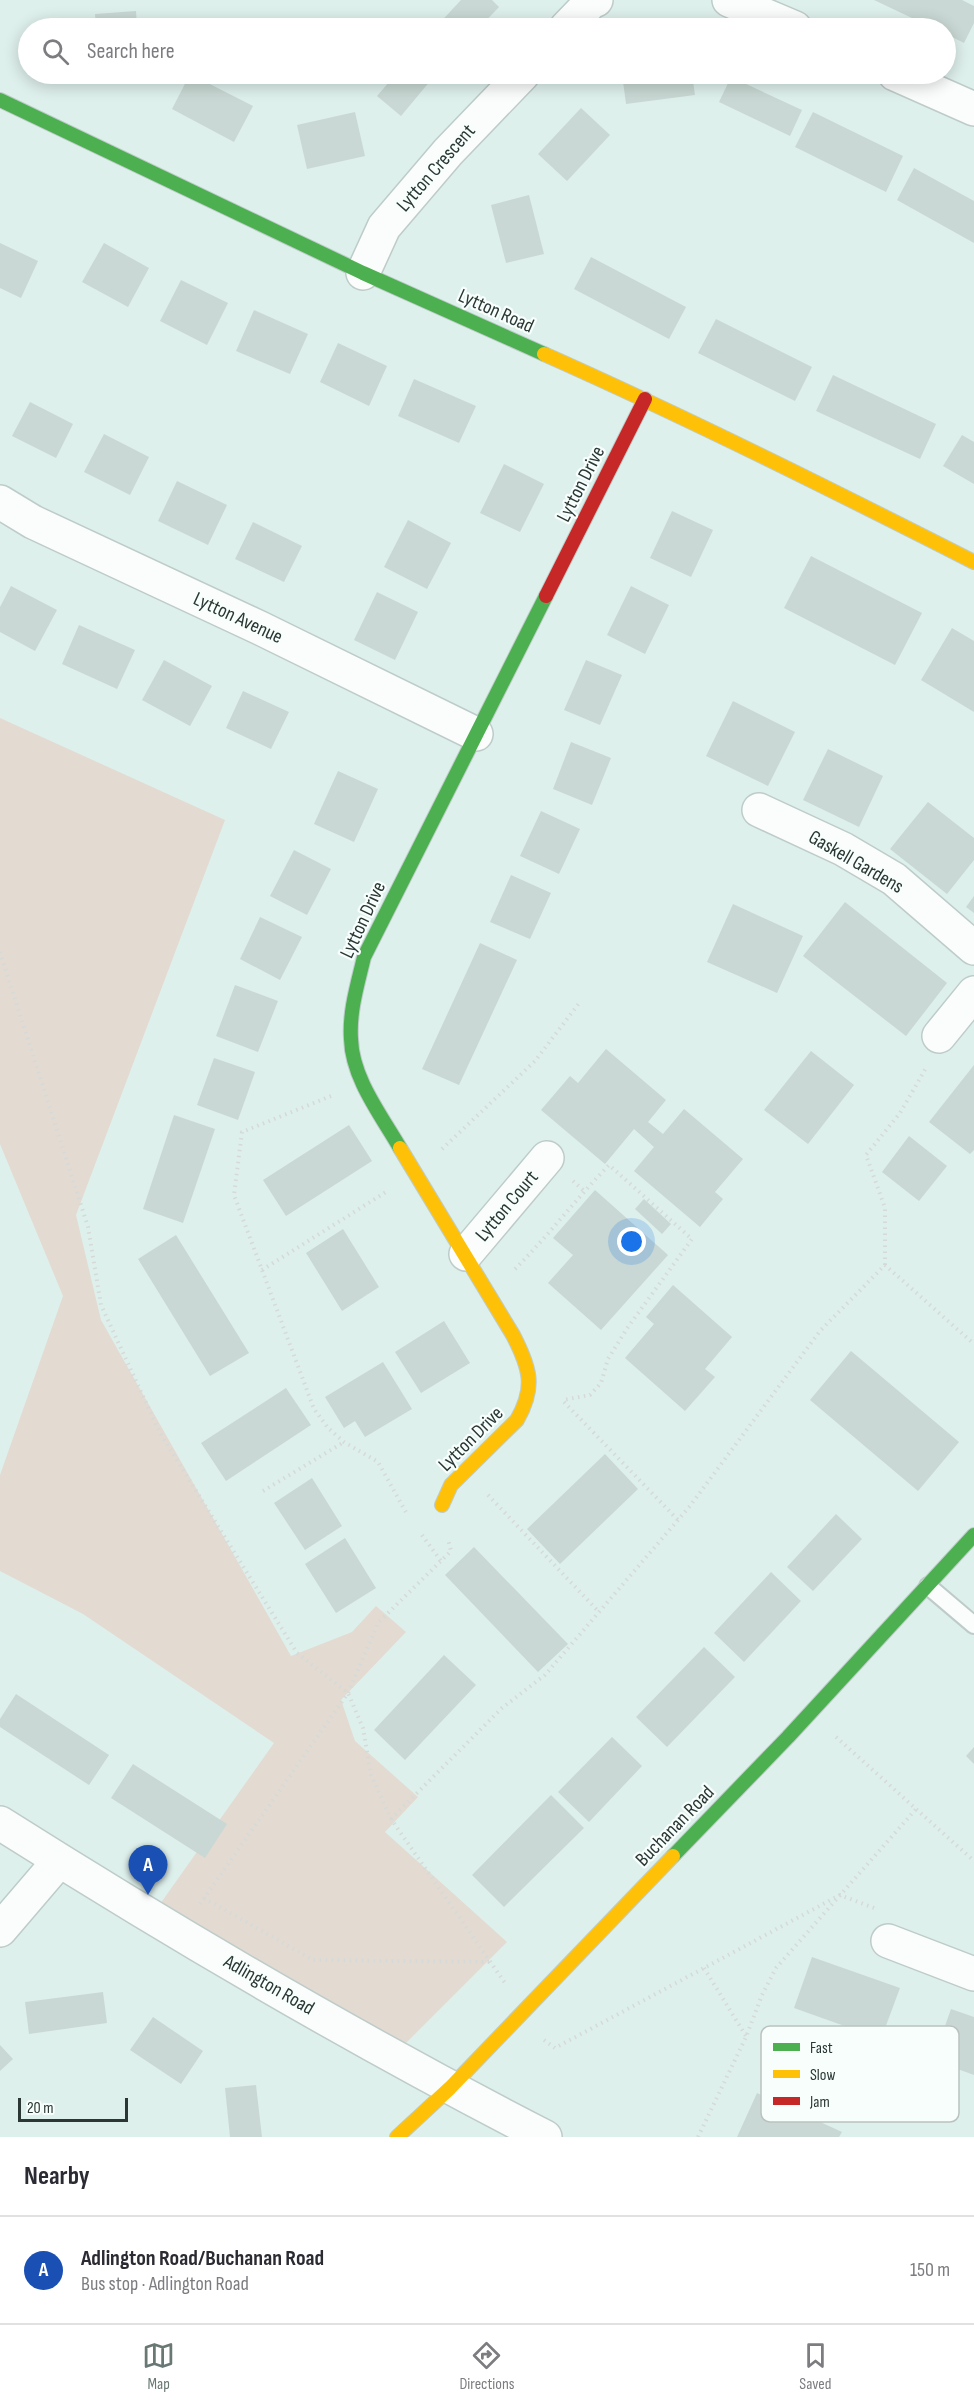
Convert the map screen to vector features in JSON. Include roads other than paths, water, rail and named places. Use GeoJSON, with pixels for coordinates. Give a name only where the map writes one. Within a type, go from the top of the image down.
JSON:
{"type":"FeatureCollection","features":[{"type":"Feature","properties":{"kind":"street"},"geometry":{"type":"LineString","coordinates":[[576,18],[591,2],[596,0]]}},
{"type":"Feature","properties":{"kind":"street"},"geometry":{"type":"LineString","coordinates":[[729,0],[771,18]]}},
{"type":"Feature","properties":{"kind":"street","name":"Lytton Crescent"},"geometry":{"type":"LineString","coordinates":[[363,273],[384,227],[448,152],[513,84]]}},
{"type":"Feature","properties":{"kind":"street"},"geometry":{"type":"LineString","coordinates":[[918,84],[974,109]]}},
{"type":"Feature","properties":{"kind":"street","name":"Lytton Road"},"geometry":{"type":"LineString","coordinates":[[0,100],[363,273],[645,399],[807,477],[974,562]]}},
{"type":"Feature","properties":{"kind":"street","name":"Lytton Drive"},"geometry":{"type":"LineString","coordinates":[[442,1505],[450,1486],[464,1470],[506,1435],[521,1416],[530,1391],[528,1371],[518,1344],[486,1288],[414,1175],[363,1083],[351,1049],[353,1001],[364,957],[645,399]]}},
{"type":"Feature","properties":{"kind":"street","name":"Lytton Avenue"},"geometry":{"type":"LineString","coordinates":[[0,502],[33,522],[260,628],[476,734]]}},
{"type":"Feature","properties":{"kind":"street","name":"Gaskell Gardens"},"geometry":{"type":"LineString","coordinates":[[759,810],[843,849],[894,879],[974,948]]}},
{"type":"Feature","properties":{"kind":"street"},"geometry":{"type":"LineString","coordinates":[[939,1036],[974,993]]}},
{"type":"Feature","properties":{"kind":"street","name":"Lytton Court"},"geometry":{"type":"LineString","coordinates":[[466,1254],[547,1158]]}},
{"type":"Feature","properties":{"kind":"street","name":"Buchanan Road"},"geometry":{"type":"LineString","coordinates":[[397,2137],[450,2088],[810,1714],[974,1535]]}},
{"type":"Feature","properties":{"kind":"street","name":"Adlington Road"},"geometry":{"type":"LineString","coordinates":[[0,1823],[179,1934],[450,2088],[545,2137]]}},
{"type":"Feature","properties":{"kind":"street"},"geometry":{"type":"LineString","coordinates":[[0,1930],[59,1861]]}},
{"type":"Feature","properties":{"kind":"street"},"geometry":{"type":"LineString","coordinates":[[888,1941],[974,1974]]}},
{"type":"Feature","properties":{"kind":"lane"},"geometry":{"type":"LineString","coordinates":[[927,1586],[974,1625]]}},
{"type":"Feature","properties":{"kind":"place","name":"Adlington Road/Buchanan Road"},"geometry":{"type":"Point","coordinates":[148,1895]}}]}
